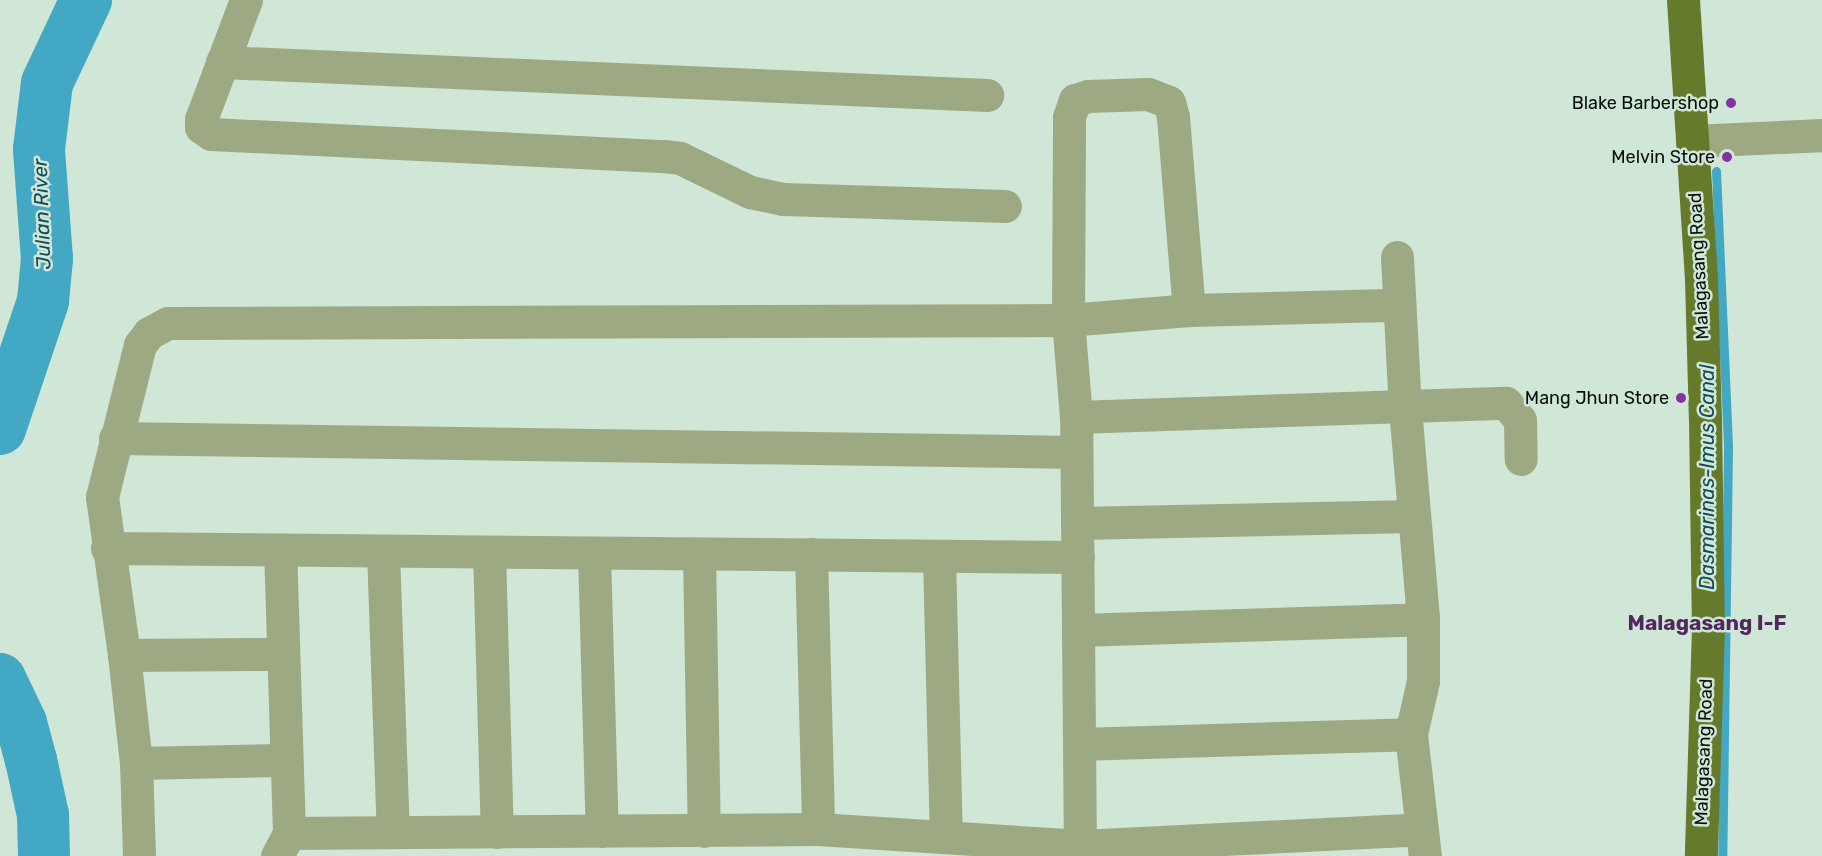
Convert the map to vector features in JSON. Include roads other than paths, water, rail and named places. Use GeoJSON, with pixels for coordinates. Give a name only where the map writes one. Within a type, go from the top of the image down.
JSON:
{"type":"FeatureCollection","features":[{"type":"Feature","properties":{"kind":"main road","name":"Malagasang Road"},"geometry":{"type":"LineString","coordinates":[[1683,0],[1705,430],[1708,627],[1701,856]]}},
{"type":"Feature","properties":{"kind":"street"},"geometry":{"type":"LineString","coordinates":[[246,0],[201,120],[201,127],[211,134],[664,156],[680,158],[750,192],[783,199],[1005,206]]}},
{"type":"Feature","properties":{"kind":"street"},"geometry":{"type":"LineString","coordinates":[[222,62],[987,95]]}},
{"type":"Feature","properties":{"kind":"street"},"geometry":{"type":"LineString","coordinates":[[1080,851],[1076,417],[1068,320],[1069,117],[1075,100],[1088,96],[1148,94],[1169,102],[1173,117],[1189,310]]}},
{"type":"Feature","properties":{"kind":"street"},"geometry":{"type":"LineString","coordinates":[[1692,141],[1822,135]]}},
{"type":"Feature","properties":{"kind":"street"},"geometry":{"type":"LineString","coordinates":[[280,550],[285,760],[283,845],[393,832],[818,830],[946,836],[1080,851],[1424,842],[1411,734],[1423,681],[1423,620],[1405,408],[1398,257]]}},
{"type":"Feature","properties":{"kind":"street"},"geometry":{"type":"LineString","coordinates":[[139,856],[136,763],[102,497],[140,345],[149,333],[168,323],[1068,320],[1189,310],[1399,305]]}},
{"type":"Feature","properties":{"kind":"street"},"geometry":{"type":"LineString","coordinates":[[1076,417],[1506,403],[1520,420],[1521,459]]}},
{"type":"Feature","properties":{"kind":"street"},"geometry":{"type":"LineString","coordinates":[[115,438],[1076,452]]}},
{"type":"Feature","properties":{"kind":"street"},"geometry":{"type":"LineString","coordinates":[[1077,523],[1414,516]]}},
{"type":"Feature","properties":{"kind":"street"},"geometry":{"type":"LineString","coordinates":[[107,548],[1078,557]]}},
{"type":"Feature","properties":{"kind":"street"},"geometry":{"type":"LineString","coordinates":[[383,551],[393,832]]}},
{"type":"Feature","properties":{"kind":"street"},"geometry":{"type":"LineString","coordinates":[[489,552],[497,832]]}},
{"type":"Feature","properties":{"kind":"street"},"geometry":{"type":"LineString","coordinates":[[594,553],[602,831]]}},
{"type":"Feature","properties":{"kind":"street"},"geometry":{"type":"LineString","coordinates":[[699,554],[704,831]]}},
{"type":"Feature","properties":{"kind":"street"},"geometry":{"type":"LineString","coordinates":[[811,554],[818,830]]}},
{"type":"Feature","properties":{"kind":"street"},"geometry":{"type":"LineString","coordinates":[[939,556],[946,836]]}},
{"type":"Feature","properties":{"kind":"street"},"geometry":{"type":"LineString","coordinates":[[1078,630],[1423,620]]}},
{"type":"Feature","properties":{"kind":"street"},"geometry":{"type":"LineString","coordinates":[[124,655],[282,654]]}},
{"type":"Feature","properties":{"kind":"street"},"geometry":{"type":"LineString","coordinates":[[1079,744],[1411,734]]}},
{"type":"Feature","properties":{"kind":"street"},"geometry":{"type":"LineString","coordinates":[[136,763],[285,760]]}},
{"type":"Feature","properties":{"kind":"waterway","name":"Julian River"},"geometry":{"type":"LineString","coordinates":[[0,429],[43,301],[47,259],[39,149],[47,83],[86,0]]}},
{"type":"Feature","properties":{"kind":"waterway","name":"Dasmarinas-Imus Canal"},"geometry":{"type":"LineString","coordinates":[[1716,171],[1728,449],[1722,856]]}},
{"type":"Feature","properties":{"kind":"waterway","name":"Julian River"},"geometry":{"type":"LineString","coordinates":[[0,679],[21,723],[31,760],[43,815],[44,856]]}},
{"type":"Feature","properties":{"kind":"place","name":"Blake Barbershop"},"geometry":{"type":"Point","coordinates":[1731,103]}},
{"type":"Feature","properties":{"kind":"place","name":"Melvin Store"},"geometry":{"type":"Point","coordinates":[1727,157]}},
{"type":"Feature","properties":{"kind":"place","name":"Mang Jhun Store"},"geometry":{"type":"Point","coordinates":[1681,398]}},
{"type":"Feature","properties":{"kind":"district","name":"Malagasang I-F"},"geometry":{"type":"Point","coordinates":[1707,623]}}]}
